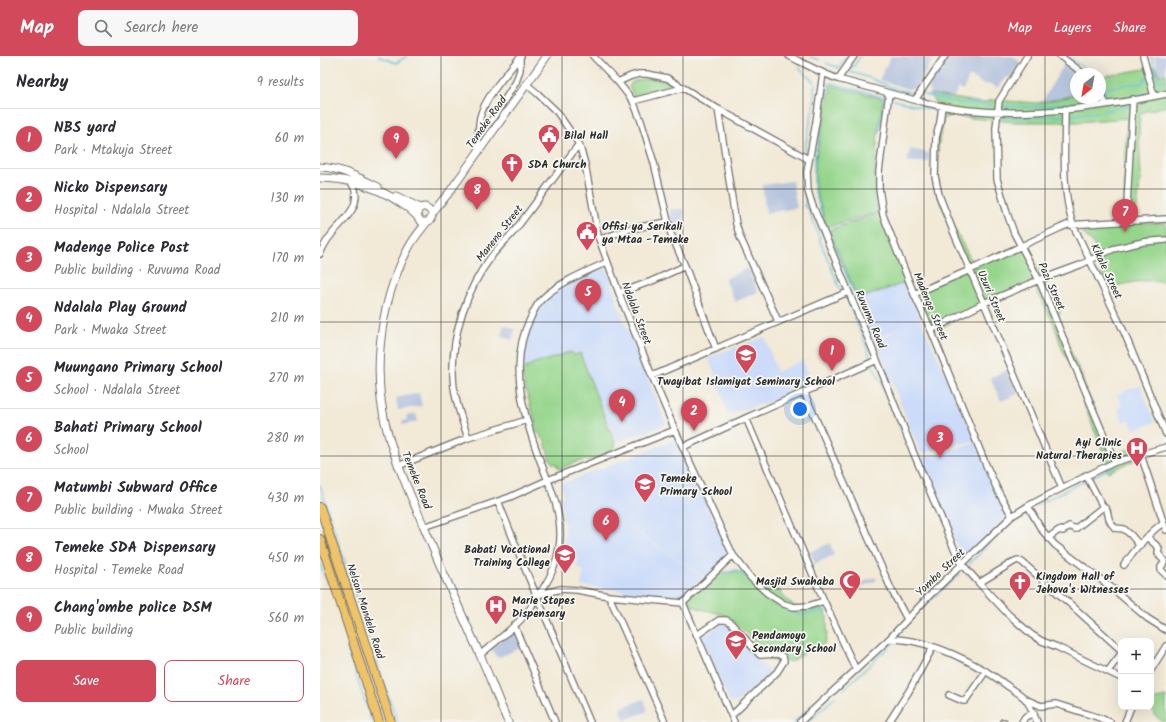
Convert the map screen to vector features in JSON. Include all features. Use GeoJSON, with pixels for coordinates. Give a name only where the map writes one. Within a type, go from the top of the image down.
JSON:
{"type":"FeatureCollection","features":[{"type":"Feature","properties":{"kind":"main road","name":"Nelson Mandela Road"},"geometry":{"type":"LineString","coordinates":[[320,507],[391,722]]}},
{"type":"Feature","properties":{"kind":"main road","name":"Nelson Mandela Road"},"geometry":{"type":"LineString","coordinates":[[320,539],[379,722]]}},
{"type":"Feature","properties":{"kind":"street","name":"Temeke Road"},"geometry":{"type":"LineString","coordinates":[[432,214],[547,56]]}},
{"type":"Feature","properties":{"kind":"street"},"geometry":{"type":"LineString","coordinates":[[593,56],[618,82],[633,101],[654,163],[671,234],[685,266],[716,349]]}},
{"type":"Feature","properties":{"kind":"street"},"geometry":{"type":"LineString","coordinates":[[789,56],[838,79],[915,100],[968,110],[1036,112],[1106,104],[1166,94]]}},
{"type":"Feature","properties":{"kind":"street"},"geometry":{"type":"LineString","coordinates":[[838,79],[854,56]]}},
{"type":"Feature","properties":{"kind":"street"},"geometry":{"type":"LineString","coordinates":[[915,100],[944,56]]}},
{"type":"Feature","properties":{"kind":"street","name":"Pazi Street"},"geometry":{"type":"LineString","coordinates":[[1027,56],[999,101],[996,128],[998,179],[1014,233],[1039,280],[1115,462]]}},
{"type":"Feature","properties":{"kind":"street"},"geometry":{"type":"LineString","coordinates":[[1060,56],[1076,68]]}},
{"type":"Feature","properties":{"kind":"street"},"geometry":{"type":"LineString","coordinates":[[1143,56],[1154,96]]}},
{"type":"Feature","properties":{"kind":"street"},"geometry":{"type":"LineString","coordinates":[[479,135],[491,121],[516,82],[520,70],[521,57]]}},
{"type":"Feature","properties":{"kind":"street"},"geometry":{"type":"LineString","coordinates":[[478,152],[480,117],[484,106],[521,57]]}},
{"type":"Feature","properties":{"kind":"street","name":"Ruvuma Road"},"geometry":{"type":"LineString","coordinates":[[823,73],[816,122],[808,159],[807,179],[812,204],[878,360],[920,468],[953,546],[962,564],[1008,614],[1032,635],[1118,676]]}},
{"type":"Feature","properties":{"kind":"street"},"geometry":{"type":"LineString","coordinates":[[618,82],[639,74],[667,78],[718,109],[808,159]]}},
{"type":"Feature","properties":{"kind":"street","name":"Ndalala Street"},"geometry":{"type":"LineString","coordinates":[[526,84],[557,112],[578,144],[585,164],[599,239],[607,262],[675,430],[733,555],[751,578],[767,593],[784,604],[794,607],[808,606],[824,601]]}},
{"type":"Feature","properties":{"kind":"street"},"geometry":{"type":"LineString","coordinates":[[633,101],[683,88]]}},
{"type":"Feature","properties":{"kind":"street","name":"Madenge Street"},"geometry":{"type":"LineString","coordinates":[[889,93],[879,172],[879,188],[883,215],[914,294],[931,330],[986,466],[1012,516]]}},
{"type":"Feature","properties":{"kind":"street"},"geometry":{"type":"LineString","coordinates":[[1126,221],[1133,99]]}},
{"type":"Feature","properties":{"kind":"street","name":"Uzuri Street"},"geometry":{"type":"LineString","coordinates":[[942,106],[936,138],[936,176],[939,195],[953,232],[1062,488]]}},
{"type":"Feature","properties":{"kind":"street"},"geometry":{"type":"LineString","coordinates":[[718,109],[736,224],[740,237],[778,321]]}},
{"type":"Feature","properties":{"kind":"street","name":"Kikale Street"},"geometry":{"type":"LineString","coordinates":[[1065,109],[1066,193],[1073,225],[1124,332],[1166,434]]}},
{"type":"Feature","properties":{"kind":"street","name":"Maneno Street"},"geometry":{"type":"LineString","coordinates":[[468,438],[460,416],[455,395],[453,374],[454,356],[463,309],[475,281],[491,256],[515,230],[578,144]]}},
{"type":"Feature","properties":{"kind":"street"},"geometry":{"type":"LineString","coordinates":[[320,167],[333,169],[356,176],[432,211],[431,219],[415,237]]}},
{"type":"Feature","properties":{"kind":"street"},"geometry":{"type":"LineString","coordinates":[[320,178],[351,182],[380,192],[399,202],[422,222],[427,222]]}},
{"type":"Feature","properties":{"kind":"street"},"geometry":{"type":"LineString","coordinates":[[320,254],[329,238],[351,213],[355,198],[355,191],[351,182]]}},
{"type":"Feature","properties":{"kind":"street"},"geometry":{"type":"LineString","coordinates":[[415,237],[418,217],[416,214],[424,208],[442,201]]}},
{"type":"Feature","properties":{"kind":"street"},"geometry":{"type":"LineString","coordinates":[[914,294],[1060,228],[1073,225],[1166,219]]}},
{"type":"Feature","properties":{"kind":"street"},"geometry":{"type":"LineString","coordinates":[[599,239],[629,229],[667,222]]}},
{"type":"Feature","properties":{"kind":"street","name":"Temeke Road"},"geometry":{"type":"LineString","coordinates":[[415,237],[396,277],[384,319],[379,370],[382,409],[398,466],[508,722]]}},
{"type":"Feature","properties":{"kind":"street"},"geometry":{"type":"LineString","coordinates":[[931,330],[984,303],[1074,267],[1113,249],[1130,244],[1166,240]]}},
{"type":"Feature","properties":{"kind":"street"},"geometry":{"type":"LineString","coordinates":[[480,655],[514,625],[530,607],[536,595],[543,589],[549,578],[556,562],[559,548],[560,530],[557,507],[526,420],[519,362],[520,347],[529,321],[536,307],[543,298],[564,283],[607,262]]}},
{"type":"Feature","properties":{"kind":"street"},"geometry":{"type":"LineString","coordinates":[[619,293],[652,281],[685,266]]}},
{"type":"Feature","properties":{"kind":"street"},"geometry":{"type":"LineString","coordinates":[[652,376],[848,292]]}},
{"type":"Feature","properties":{"kind":"street"},"geometry":{"type":"LineString","coordinates":[[683,446],[878,360]]}},
{"type":"Feature","properties":{"kind":"street"},"geometry":{"type":"LineString","coordinates":[[804,392],[892,591],[907,619]]}},
{"type":"Feature","properties":{"kind":"street"},"geometry":{"type":"LineString","coordinates":[[746,418],[824,601],[856,670]]}},
{"type":"Feature","properties":{"kind":"street"},"geometry":{"type":"LineString","coordinates":[[398,466],[468,438],[526,420]]}},
{"type":"Feature","properties":{"kind":"street"},"geometry":{"type":"LineString","coordinates":[[424,527],[510,497],[548,480],[675,430]]}},
{"type":"Feature","properties":{"kind":"street","name":"Yombo Street"},"geometry":{"type":"LineString","coordinates":[[800,722],[889,639],[930,595],[1012,516],[1086,475],[1115,462],[1166,447]]}},
{"type":"Feature","properties":{"kind":"street"},"geometry":{"type":"LineString","coordinates":[[1141,455],[1166,530]]}},
{"type":"Feature","properties":{"kind":"street"},"geometry":{"type":"LineString","coordinates":[[1086,475],[1103,506],[1107,510],[1109,521],[1117,528],[1124,529],[1140,546]]}},
{"type":"Feature","properties":{"kind":"street"},"geometry":{"type":"LineString","coordinates":[[498,501],[590,722]]}},
{"type":"Feature","properties":{"kind":"street"},"geometry":{"type":"LineString","coordinates":[[1028,506],[1048,538],[1112,588],[1147,618],[1166,630]]}},
{"type":"Feature","properties":{"kind":"street"},"geometry":{"type":"LineString","coordinates":[[1048,538],[1059,530],[1063,531],[1069,526],[1075,529],[1103,506]]}},
{"type":"Feature","properties":{"kind":"street"},"geometry":{"type":"LineString","coordinates":[[1161,513],[1166,508]]}},
{"type":"Feature","properties":{"kind":"street"},"geometry":{"type":"LineString","coordinates":[[1124,565],[1147,537],[1163,523]]}},
{"type":"Feature","properties":{"kind":"street"},"geometry":{"type":"LineString","coordinates":[[1147,537],[1159,548],[1158,553],[1164,561],[1160,567],[1160,570],[1166,575]]}},
{"type":"Feature","properties":{"kind":"street"},"geometry":{"type":"LineString","coordinates":[[536,595],[561,589],[577,590],[609,596],[683,603],[733,555]]}},
{"type":"Feature","properties":{"kind":"street"},"geometry":{"type":"LineString","coordinates":[[979,583],[1018,560],[1034,571],[1118,647]]}},
{"type":"Feature","properties":{"kind":"street"},"geometry":{"type":"LineString","coordinates":[[609,596],[665,722]]}},
{"type":"Feature","properties":{"kind":"street"},"geometry":{"type":"LineString","coordinates":[[683,603],[734,722]]}},
{"type":"Feature","properties":{"kind":"street"},"geometry":{"type":"LineString","coordinates":[[697,635],[720,620],[726,620],[730,622],[760,655],[778,654],[783,657],[784,661],[777,672],[732,715]]}},
{"type":"Feature","properties":{"kind":"street"},"geometry":{"type":"LineString","coordinates":[[514,625],[555,722]]}},
{"type":"Feature","properties":{"kind":"street"},"geometry":{"type":"LineString","coordinates":[[889,639],[910,640],[961,658],[986,671],[1027,700],[1041,706],[1056,704],[1110,722]]}},
{"type":"Feature","properties":{"kind":"street"},"geometry":{"type":"LineString","coordinates":[[1154,664],[1166,646]]}},
{"type":"Feature","properties":{"kind":"street"},"geometry":{"type":"LineString","coordinates":[[889,722],[909,691],[933,647]]}},
{"type":"Feature","properties":{"kind":"street"},"geometry":{"type":"LineString","coordinates":[[1108,671],[1118,658]]}},
{"type":"Feature","properties":{"kind":"street"},"geometry":{"type":"LineString","coordinates":[[949,695],[965,701],[986,671]]}},
{"type":"Feature","properties":{"kind":"street"},"geometry":{"type":"LineString","coordinates":[[1027,700],[1034,712],[1037,722]]}},
{"type":"Feature","properties":{"kind":"street"},"geometry":{"type":"LineString","coordinates":[[1125,722],[1130,710]]}},
{"type":"Feature","properties":{"kind":"street"},"geometry":{"type":"LineString","coordinates":[[1022,722],[1025,717],[1034,712]]}},
{"type":"Feature","properties":{"kind":"shaded area"},"geometry":{"type":"Polygon","coordinates":[[[891,56],[905,56],[913,61],[907,56],[935,56],[916,88],[908,89],[879,80],[891,56]]]}},
{"type":"Feature","properties":{"kind":"shaded area"},"geometry":{"type":"Polygon","coordinates":[[[946,56],[1013,56],[1020,62],[1010,78],[1007,77],[998,88],[993,85],[984,85],[972,77],[969,77],[963,90],[959,88],[952,99],[931,96],[929,89],[933,78],[946,56]]]}},
{"type":"Feature","properties":{"kind":"shaded area"},"geometry":{"type":"Polygon","coordinates":[[[1154,56],[1166,56],[1166,73],[1159,74],[1154,56]]]}},
{"type":"Feature","properties":{"kind":"shaded area"},"geometry":{"type":"Polygon","coordinates":[[[1064,65],[1070,69],[1070,99],[1044,105],[1043,101],[1064,65]]]}},
{"type":"Feature","properties":{"kind":"shaded area"},"geometry":{"type":"Polygon","coordinates":[[[910,149],[929,153],[929,162],[907,162],[910,149]]]}},
{"type":"Feature","properties":{"kind":"shaded area"},"geometry":{"type":"Polygon","coordinates":[[[792,181],[797,208],[766,213],[762,185],[792,181]]]}},
{"type":"Feature","properties":{"kind":"shaded area"},"geometry":{"type":"Polygon","coordinates":[[[670,209],[684,209],[684,223],[673,228],[670,209]]]}},
{"type":"Feature","properties":{"kind":"shaded area"},"geometry":{"type":"Polygon","coordinates":[[[881,211],[921,321],[976,440],[921,454],[876,343],[902,327],[873,341],[827,229],[881,211]]]}},
{"type":"Feature","properties":{"kind":"shaded area"},"geometry":{"type":"Polygon","coordinates":[[[603,268],[608,270],[619,308],[629,333],[525,373],[521,363],[523,341],[531,320],[546,300],[555,314],[547,298],[554,292],[603,268]]]}},
{"type":"Feature","properties":{"kind":"shaded area"},"geometry":{"type":"Polygon","coordinates":[[[747,268],[758,292],[735,302],[725,279],[747,268]]]}},
{"type":"Feature","properties":{"kind":"shaded area"},"geometry":{"type":"Polygon","coordinates":[[[504,325],[515,329],[512,340],[501,336],[504,325]]]}},
{"type":"Feature","properties":{"kind":"shaded area"},"geometry":{"type":"Polygon","coordinates":[[[629,333],[667,425],[616,442],[580,352],[629,333]]]}},
{"type":"Feature","properties":{"kind":"shaded area","name":"Twayibat Islamiyat Seminary School"},"geometry":{"type":"Polygon","coordinates":[[[765,337],[777,372],[803,360],[812,384],[790,394],[788,392],[786,393],[783,386],[786,397],[728,414],[708,357],[765,337]]]}},
{"type":"Feature","properties":{"kind":"shaded area"},"geometry":{"type":"Polygon","coordinates":[[[1007,370],[1018,394],[1001,401],[990,378],[1007,370]]]}},
{"type":"Feature","properties":{"kind":"shaded area"},"geometry":{"type":"Polygon","coordinates":[[[1140,385],[1155,422],[1134,430],[1130,420],[1123,422],[1118,408],[1122,406],[1117,395],[1140,385]]]}},
{"type":"Feature","properties":{"kind":"shaded area"},"geometry":{"type":"Polygon","coordinates":[[[419,393],[422,406],[398,410],[396,398],[419,393]]]}},
{"type":"Feature","properties":{"kind":"shaded area"},"geometry":{"type":"Polygon","coordinates":[[[416,414],[418,421],[403,425],[402,421],[407,420],[406,416],[416,414]]]}},
{"type":"Feature","properties":{"kind":"shaded area"},"geometry":{"type":"Polygon","coordinates":[[[677,439],[689,462],[728,552],[726,562],[707,578],[637,532],[599,511],[634,531],[704,577],[679,596],[581,586],[584,570],[577,568],[578,559],[576,557],[562,551],[565,531],[560,496],[564,497],[561,484],[677,439]]]}},
{"type":"Feature","properties":{"kind":"shaded area"},"geometry":{"type":"Polygon","coordinates":[[[976,443],[1011,518],[963,560],[920,458],[976,443]]]}},
{"type":"Feature","properties":{"kind":"shaded area"},"geometry":{"type":"Polygon","coordinates":[[[830,543],[834,555],[815,564],[810,552],[830,543]]]}},
{"type":"Feature","properties":{"kind":"shaded area"},"geometry":{"type":"Polygon","coordinates":[[[875,577],[877,580],[858,588],[857,585],[875,577]]]}},
{"type":"Feature","properties":{"kind":"shaded area","name":"Pendamoyo Secondary School"},"geometry":{"type":"Polygon","coordinates":[[[724,623],[771,674],[735,703],[729,701],[701,636],[724,623]]]}},
{"type":"Feature","properties":{"kind":"shaded area"},"geometry":{"type":"Polygon","coordinates":[[[515,632],[523,647],[497,658],[490,647],[515,632]]]}},
{"type":"Feature","properties":{"kind":"shaded area"},"geometry":{"type":"Polygon","coordinates":[[[644,699],[648,711],[625,720],[620,708],[644,699]]]}},
{"type":"Feature","properties":{"kind":"green space"},"geometry":{"type":"Polygon","coordinates":[[[1156,67],[1159,75],[1166,74],[1166,106],[1140,113],[1139,135],[1141,176],[1135,223],[1166,223],[1166,282],[1144,281],[1106,288],[1094,245],[1083,233],[1125,224],[1125,152],[1128,118],[1078,122],[1013,122],[950,116],[944,118],[938,145],[937,166],[937,123],[939,110],[929,94],[983,103],[992,100],[1037,103],[1070,96],[1070,104],[1106,104],[1106,75],[1156,67]]]}},
{"type":"Feature","properties":{"kind":"green space"},"geometry":{"type":"Polygon","coordinates":[[[643,79],[659,79],[674,83],[675,88],[635,98],[629,87],[632,82],[643,79]]]}},
{"type":"Feature","properties":{"kind":"green space"},"geometry":{"type":"Polygon","coordinates":[[[831,85],[883,99],[878,132],[875,173],[879,212],[827,227],[815,188],[815,162],[831,85]]]}},
{"type":"Feature","properties":{"kind":"green space"},"geometry":{"type":"Polygon","coordinates":[[[937,166],[939,185],[944,203],[973,264],[1029,241],[1031,254],[1040,271],[1054,306],[1063,304],[1058,318],[1075,362],[1081,373],[1084,385],[1115,454],[1135,447],[1147,455],[1108,472],[1106,470],[1107,462],[1084,404],[1078,379],[1063,351],[1053,322],[1038,295],[1034,284],[931,332],[913,294],[936,280],[966,267],[937,193],[937,166]]]}},
{"type":"Feature","properties":{"kind":"green space"},"geometry":{"type":"Polygon","coordinates":[[[880,213],[907,282],[858,299],[829,230],[880,213]]]}},
{"type":"Feature","properties":{"kind":"green space"},"geometry":{"type":"Polygon","coordinates":[[[571,352],[575,355],[580,353],[616,446],[605,454],[594,459],[576,462],[559,469],[556,463],[553,464],[549,457],[545,441],[535,429],[535,421],[521,373],[536,362],[571,352]]]}},
{"type":"Feature","properties":{"kind":"green space"},"geometry":{"type":"Polygon","coordinates":[[[722,572],[744,572],[771,589],[779,590],[787,600],[797,607],[803,609],[815,609],[821,607],[827,617],[827,634],[825,643],[818,650],[808,651],[792,661],[780,662],[770,660],[748,635],[728,616],[698,608],[690,604],[685,598],[701,582],[722,572]]]}},
{"type":"Feature","properties":{"kind":"green space"},"geometry":{"type":"Polygon","coordinates":[[[1166,697],[1166,722],[1158,719],[1152,710],[1154,710],[1154,699],[1166,697]]]}},
{"type":"Feature","properties":{"kind":"waterway"},"geometry":{"type":"LineString","coordinates":[[378,56],[396,63],[407,56]]}},
{"type":"Feature","properties":{"kind":"waterway"},"geometry":{"type":"LineString","coordinates":[[810,56],[819,60]]}},
{"type":"Feature","properties":{"kind":"waterway"},"geometry":{"type":"LineString","coordinates":[[838,67],[847,56]]}},
{"type":"Feature","properties":{"kind":"waterway"},"geometry":{"type":"LineString","coordinates":[[848,69],[854,66],[860,56]]}},
{"type":"Feature","properties":{"kind":"waterway"},"geometry":{"type":"LineString","coordinates":[[1067,56],[1084,68]]}},
{"type":"Feature","properties":{"kind":"waterway"},"geometry":{"type":"LineString","coordinates":[[1151,56],[1159,81],[1166,80]]}},
{"type":"Feature","properties":{"kind":"waterway"},"geometry":{"type":"LineString","coordinates":[[826,63],[839,68]]}},
{"type":"Feature","properties":{"kind":"waterway"},"geometry":{"type":"LineString","coordinates":[[1067,65],[1071,68]]}},
{"type":"Feature","properties":{"kind":"waterway"},"geometry":{"type":"LineString","coordinates":[[799,68],[816,84],[814,87],[814,103],[804,154]]}},
{"type":"Feature","properties":{"kind":"waterway"},"geometry":{"type":"LineString","coordinates":[[847,71],[870,78],[895,89],[915,94]]}},
{"type":"Feature","properties":{"kind":"waterway"},"geometry":{"type":"LineString","coordinates":[[1106,88],[1142,83],[1147,76]]}},
{"type":"Feature","properties":{"kind":"waterway"},"geometry":{"type":"LineString","coordinates":[[857,300],[827,230],[814,189],[814,162],[828,85],[832,83],[886,98]]}},
{"type":"Feature","properties":{"kind":"waterway"},"geometry":{"type":"LineString","coordinates":[[1106,97],[1115,99],[1126,98],[1145,93]]}},
{"type":"Feature","properties":{"kind":"waterway"},"geometry":{"type":"LineString","coordinates":[[923,95],[960,103],[991,105]]}},
{"type":"Feature","properties":{"kind":"waterway"},"geometry":{"type":"LineString","coordinates":[[879,134],[885,98]]}},
{"type":"Feature","properties":{"kind":"waterway"},"geometry":{"type":"LineString","coordinates":[[894,100],[936,111]]}},
{"type":"Feature","properties":{"kind":"waterway"},"geometry":{"type":"LineString","coordinates":[[1003,106],[1032,107],[1070,103]]}},
{"type":"Feature","properties":{"kind":"waterway"},"geometry":{"type":"LineString","coordinates":[[1102,111],[1121,107],[1131,107]]}},
{"type":"Feature","properties":{"kind":"waterway"},"geometry":{"type":"LineString","coordinates":[[945,112],[983,116]]}},
{"type":"Feature","properties":{"kind":"waterway"},"geometry":{"type":"LineString","coordinates":[[1067,116],[1097,112]]}},
{"type":"Feature","properties":{"kind":"waterway"},"geometry":{"type":"LineString","coordinates":[[1003,118],[1064,116]]}},
{"type":"Feature","properties":{"kind":"waterway"},"geometry":{"type":"LineString","coordinates":[[803,157],[802,185],[806,202],[804,206],[808,208],[820,242],[840,289],[843,292]]}},
{"type":"Feature","properties":{"kind":"waterway"},"geometry":{"type":"LineString","coordinates":[[844,296],[848,301],[871,360]]}},
{"type":"Feature","properties":{"kind":"waterway"},"geometry":{"type":"LineString","coordinates":[[872,364],[880,379],[902,432]]}},
{"type":"Feature","properties":{"kind":"waterway"},"geometry":{"type":"LineString","coordinates":[[1092,477],[1116,465]]}},
{"type":"Feature","properties":{"kind":"waterway"},"geometry":{"type":"LineString","coordinates":[[1033,507],[1086,480]]}},
{"type":"Feature","properties":{"kind":"waterway"},"geometry":{"type":"LineString","coordinates":[[320,485],[388,696],[398,722]]}},
{"type":"Feature","properties":{"kind":"waterway"},"geometry":{"type":"LineString","coordinates":[[969,564],[1003,530],[1026,511]]}},
{"type":"Feature","properties":{"kind":"waterway"},"geometry":{"type":"LineString","coordinates":[[320,564],[327,584]]}},
{"type":"Feature","properties":{"kind":"waterway"},"geometry":{"type":"LineString","coordinates":[[723,574],[736,570],[749,579]]}},
{"type":"Feature","properties":{"kind":"waterway"},"geometry":{"type":"LineString","coordinates":[[916,613],[959,574]]}},
{"type":"Feature","properties":{"kind":"waterway"},"geometry":{"type":"LineString","coordinates":[[769,598],[789,612],[806,614],[826,611],[827,613]]}},
{"type":"Feature","properties":{"kind":"waterway"},"geometry":{"type":"LineString","coordinates":[[898,637],[899,633],[904,627]]}},
{"type":"Feature","properties":{"kind":"waterway"},"geometry":{"type":"LineString","coordinates":[[844,689],[894,642]]}},
{"type":"Feature","properties":{"kind":"waterway"},"geometry":{"type":"LineString","coordinates":[[346,646],[372,722]]}},
{"type":"Feature","properties":{"kind":"waterway"},"geometry":{"type":"LineString","coordinates":[[794,722],[836,685]]}},
{"type":"Feature","properties":{"kind":"waterway"},"geometry":{"type":"LineString","coordinates":[[808,722],[835,697]]}},
{"type":"Feature","properties":{"kind":"place","name":"Bilal Hall"},"geometry":{"type":"Point","coordinates":[549,154]}},
{"type":"Feature","properties":{"kind":"place","name":"Chang'ombe police DSM"},"geometry":{"type":"Point","coordinates":[396,159]}},
{"type":"Feature","properties":{"kind":"place","name":"SDA Church"},"geometry":{"type":"Point","coordinates":[512,184]}},
{"type":"Feature","properties":{"kind":"place","name":"Temeke SDA Dispensary"},"geometry":{"type":"Point","coordinates":[477,210]}},
{"type":"Feature","properties":{"kind":"place","name":"Matumbi Subward Office"},"geometry":{"type":"Point","coordinates":[1125,232]}},
{"type":"Feature","properties":{"kind":"place","name":"Offisi ya Serikali ya Mtaa -Temeke"},"geometry":{"type":"Point","coordinates":[587,252]}},
{"type":"Feature","properties":{"kind":"place","name":"Muungano Primary School"},"geometry":{"type":"Point","coordinates":[588,312]}},
{"type":"Feature","properties":{"kind":"place","name":"NBS yard"},"geometry":{"type":"Point","coordinates":[832,371]}},
{"type":"Feature","properties":{"kind":"place","name":"Twayibat Islamiyat Seminary School"},"geometry":{"type":"Point","coordinates":[746,374]}},
{"type":"Feature","properties":{"kind":"place","name":"Ndalala Play Ground"},"geometry":{"type":"Point","coordinates":[622,422]}},
{"type":"Feature","properties":{"kind":"place","name":"Nicko Dispensary"},"geometry":{"type":"Point","coordinates":[694,431]}},
{"type":"Feature","properties":{"kind":"place","name":"Madenge Police Post"},"geometry":{"type":"Point","coordinates":[940,458]}},
{"type":"Feature","properties":{"kind":"place","name":"Ayi Clinic Natural Therapies"},"geometry":{"type":"Point","coordinates":[1137,468]}},
{"type":"Feature","properties":{"kind":"place","name":"Temeke Primary School"},"geometry":{"type":"Point","coordinates":[645,504]}},
{"type":"Feature","properties":{"kind":"place","name":"Bahati Primary School"},"geometry":{"type":"Point","coordinates":[606,541]}},
{"type":"Feature","properties":{"kind":"place","name":"Babati Vocational Training College"},"geometry":{"type":"Point","coordinates":[565,574]}},
{"type":"Feature","properties":{"kind":"place","name":"Masjid Swahaba"},"geometry":{"type":"Point","coordinates":[850,600]}},
{"type":"Feature","properties":{"kind":"place","name":"Kingdom Hall of Jehova's Witnesses"},"geometry":{"type":"Point","coordinates":[1020,602]}},
{"type":"Feature","properties":{"kind":"place","name":"Marie Stopes Dispensary"},"geometry":{"type":"Point","coordinates":[496,626]}},
{"type":"Feature","properties":{"kind":"place","name":"Pendamoyo Secondary School"},"geometry":{"type":"Point","coordinates":[736,660]}}]}
